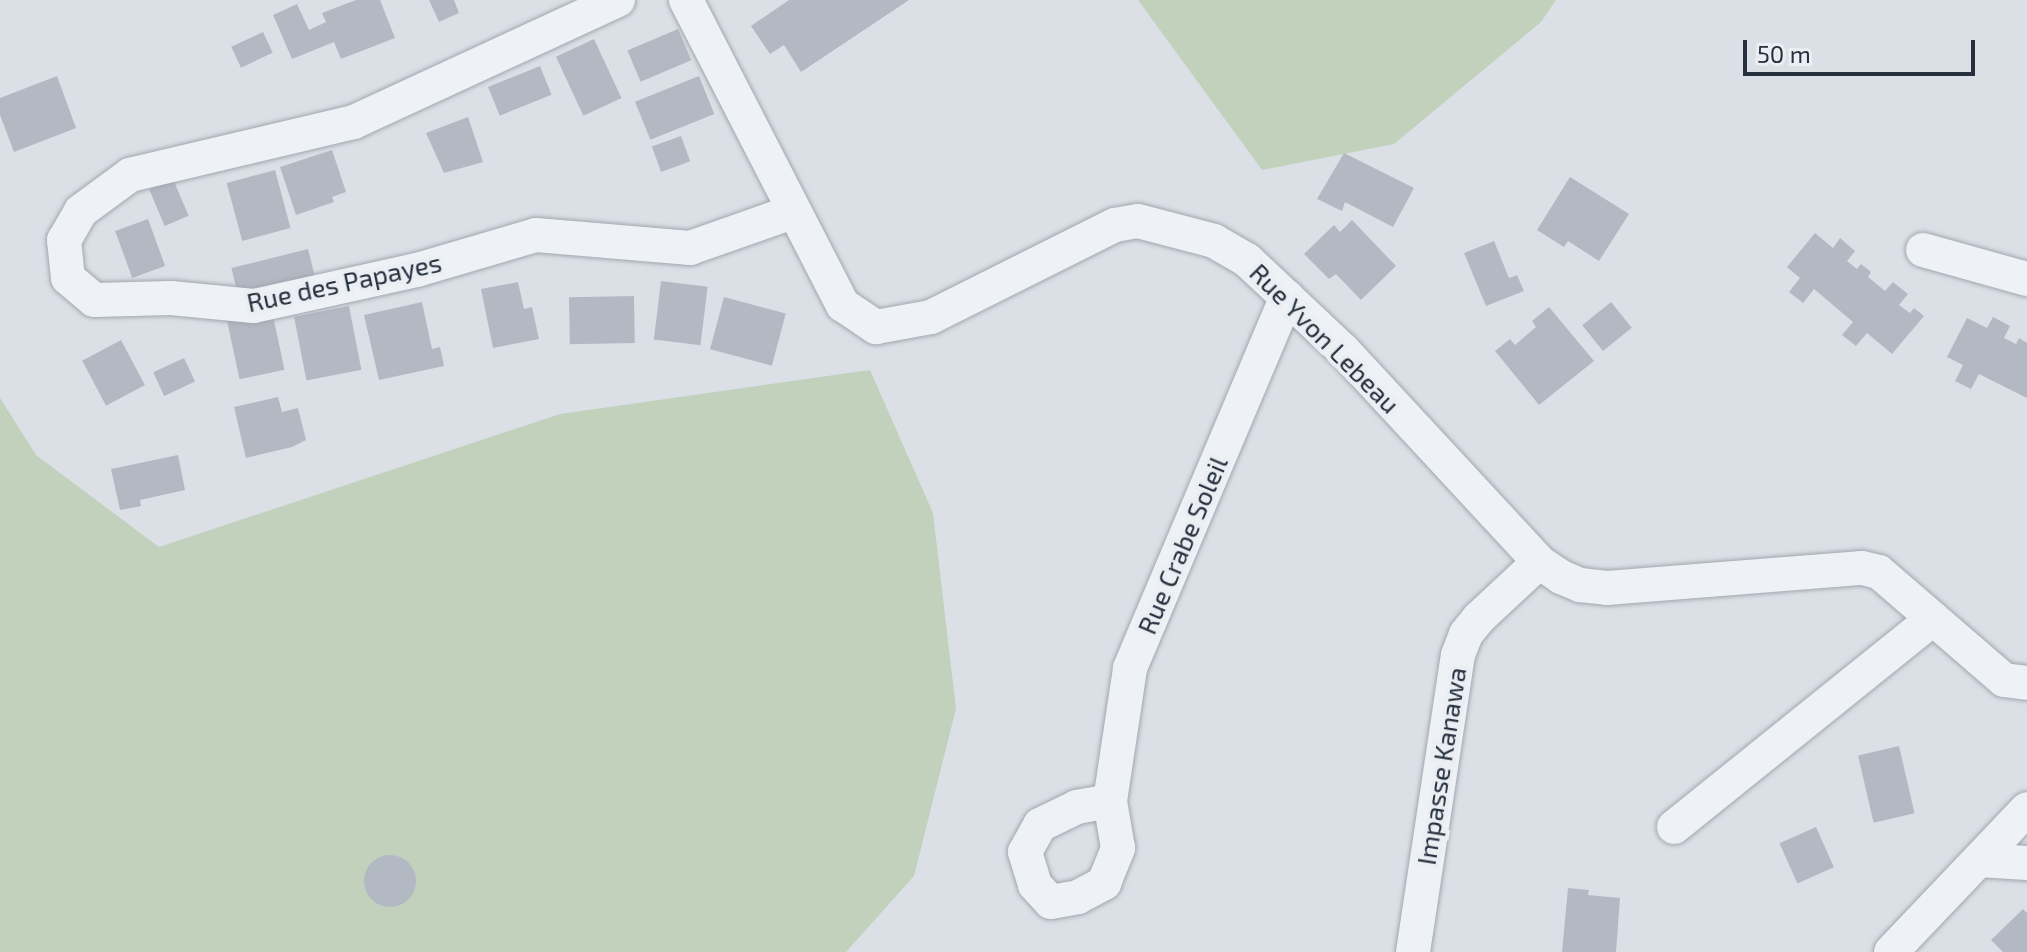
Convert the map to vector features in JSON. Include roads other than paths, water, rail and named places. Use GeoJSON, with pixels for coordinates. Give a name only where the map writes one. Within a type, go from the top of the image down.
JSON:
{"type":"FeatureCollection","features":[{"type":"Feature","properties":{"kind":"street","name":"Rue des Papayes"},"geometry":{"type":"LineString","coordinates":[[618,0],[354,122],[130,175],[81,211],[64,240],[68,278],[94,300],[171,298],[254,306],[417,270],[536,235],[690,248],[792,212]]}},
{"type":"Feature","properties":{"kind":"street","name":"Rue Yvon Lebeau"},"geometry":{"type":"LineString","coordinates":[[686,0],[792,212],[843,305],[876,327],[931,317],[1115,225],[1138,221],[1214,241],[1247,260],[1343,350],[1539,562],[1580,585],[1607,588],[1862,568],[1879,572],[1896,583],[2004,680],[2027,683]]}},
{"type":"Feature","properties":{"kind":"street"},"geometry":{"type":"LineString","coordinates":[[1923,250],[2027,279]]}},
{"type":"Feature","properties":{"kind":"street","name":"Rue Crabe Soleil"},"geometry":{"type":"LineString","coordinates":[[1110,801],[1130,668],[1287,297]]}},
{"type":"Feature","properties":{"kind":"street","name":"Impasse Kanawa"},"geometry":{"type":"LineString","coordinates":[[1413,952],[1458,655],[1466,634],[1479,618],[1539,562]]}},
{"type":"Feature","properties":{"kind":"street"},"geometry":{"type":"LineString","coordinates":[[1674,827],[1933,619]]}},
{"type":"Feature","properties":{"kind":"street"},"geometry":{"type":"LineString","coordinates":[[1891,952],[2027,809]]}},
{"type":"Feature","properties":{"kind":"street"},"geometry":{"type":"LineString","coordinates":[[1979,860],[2027,863]]}}]}
